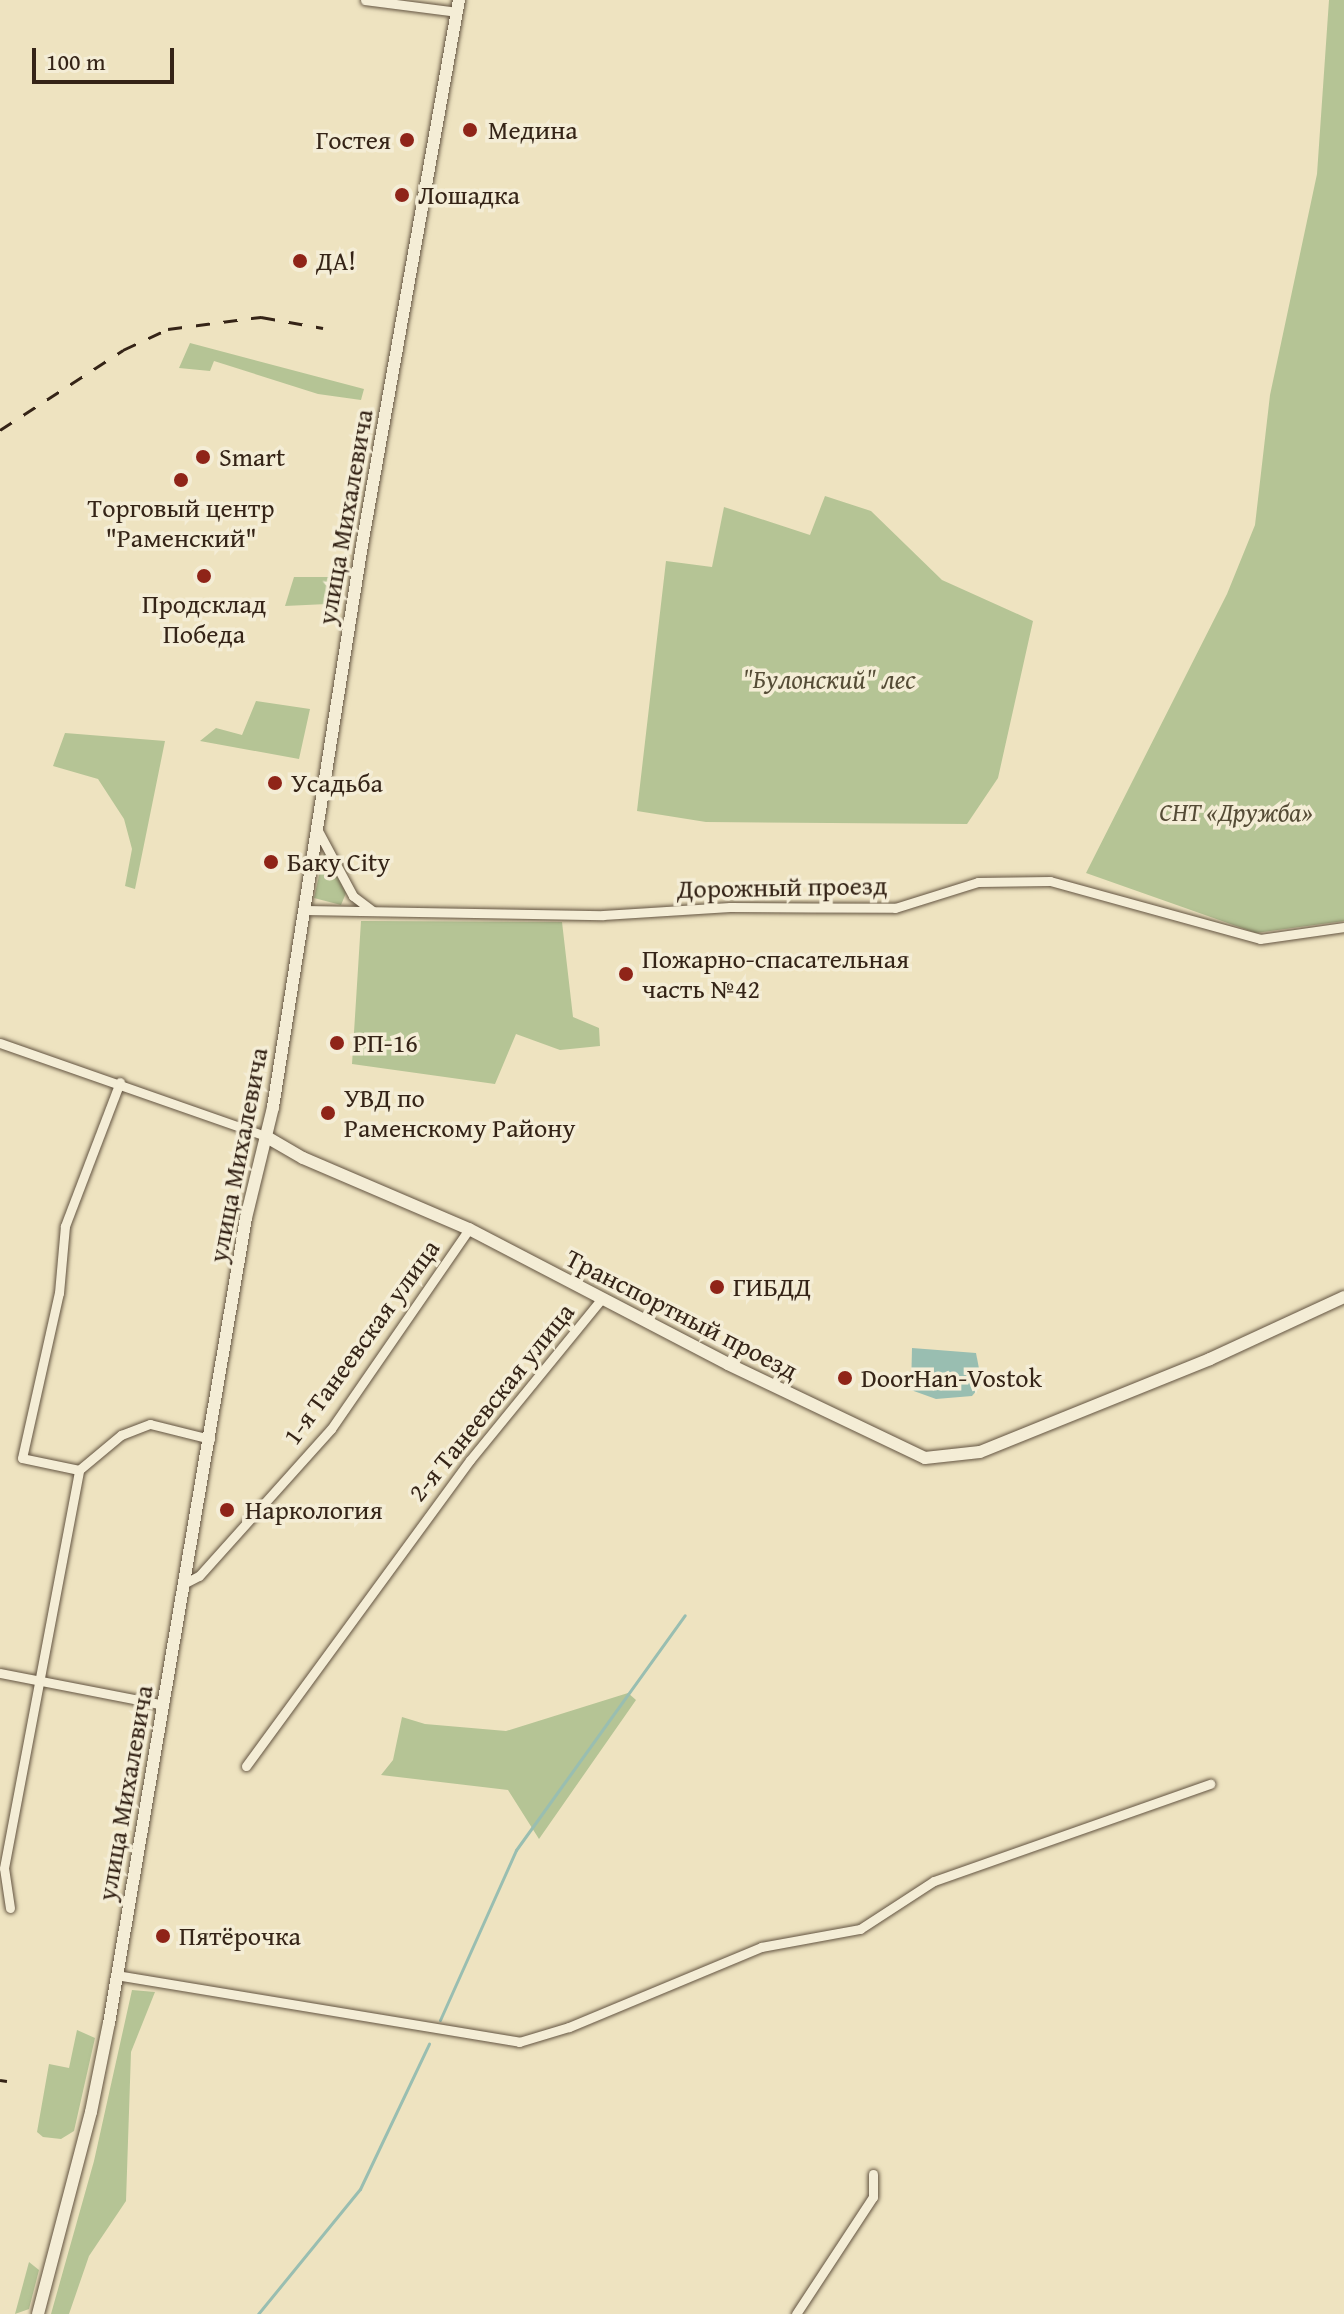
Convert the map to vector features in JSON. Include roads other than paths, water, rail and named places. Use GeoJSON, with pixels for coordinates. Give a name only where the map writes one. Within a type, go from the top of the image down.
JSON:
{"type":"FeatureCollection","features":[{"type":"Feature","properties":{"kind":"main road","name":"улица Михалевича"},"geometry":{"type":"LineString","coordinates":[[38,2314],[91,2112],[116,1975],[265,1136],[304,910],[315,825],[458,6]]}},
{"type":"Feature","properties":{"kind":"main road","name":"Транспортный проезд"},"geometry":{"type":"LineString","coordinates":[[265,1136],[303,1158],[469,1229],[881,1439],[939,1459],[980,1452],[1210,1359],[1344,1297]]}},
{"type":"Feature","properties":{"kind":"street"},"geometry":{"type":"LineString","coordinates":[[365,0],[458,6]]}},
{"type":"Feature","properties":{"kind":"street"},"geometry":{"type":"LineString","coordinates":[[315,825],[359,904],[384,914]]}},
{"type":"Feature","properties":{"kind":"street","name":"Дорожный проезд"},"geometry":{"type":"LineString","coordinates":[[304,910],[384,914],[895,908],[978,882],[1050,881],[1260,939],[1344,927]]}},
{"type":"Feature","properties":{"kind":"street","name":"Транспортный проезд"},"geometry":{"type":"LineString","coordinates":[[0,1043],[120,1082],[265,1136]]}},
{"type":"Feature","properties":{"kind":"street"},"geometry":{"type":"LineString","coordinates":[[79,1470],[22,1458],[59,1293],[65,1226],[120,1082]]}},
{"type":"Feature","properties":{"kind":"street","name":"1-я Танеевская улица"},"geometry":{"type":"LineString","coordinates":[[187,1582],[199,1576],[331,1429],[469,1229]]}},
{"type":"Feature","properties":{"kind":"street","name":"2-я Танеевская улица"},"geometry":{"type":"LineString","coordinates":[[246,1766],[470,1460],[602,1298]]}},
{"type":"Feature","properties":{"kind":"street"},"geometry":{"type":"LineString","coordinates":[[10,1908],[4,1868],[17,1818],[37,1680],[79,1470],[121,1435],[150,1424],[210,1439]]}},
{"type":"Feature","properties":{"kind":"street"},"geometry":{"type":"LineString","coordinates":[[0,1673],[164,1705]]}},
{"type":"Feature","properties":{"kind":"street"},"geometry":{"type":"LineString","coordinates":[[116,1975],[454,2034],[519,2042],[569,2027],[761,1947],[860,1929],[934,1881],[1210,1784]]}},
{"type":"Feature","properties":{"kind":"street"},"geometry":{"type":"LineString","coordinates":[[796,2314],[873,2197],[873,2174]]}},
{"type":"Feature","properties":{"kind":"water"},"geometry":{"type":"Polygon","coordinates":[[[912,1348],[976,1353],[982,1384],[972,1396],[936,1399],[911,1390],[912,1348]]]}},
{"type":"Feature","properties":{"kind":"waterway"},"geometry":{"type":"LineString","coordinates":[[440,2020],[516,1850],[685,1615]]}},
{"type":"Feature","properties":{"kind":"waterway"},"geometry":{"type":"LineString","coordinates":[[258,2314],[360,2189],[429,2044]]}},
{"type":"Feature","properties":{"kind":"railway"},"geometry":{"type":"LineString","coordinates":[[0,430],[123,350],[168,329],[261,317],[323,328]]}},
{"type":"Feature","properties":{"kind":"railway"},"geometry":{"type":"LineString","coordinates":[[0,2080],[7,2081]]}},
{"type":"Feature","properties":{"kind":"place","name":"Медина"},"geometry":{"type":"Point","coordinates":[470,130]}},
{"type":"Feature","properties":{"kind":"place","name":"Гостея"},"geometry":{"type":"Point","coordinates":[407,140]}},
{"type":"Feature","properties":{"kind":"place","name":"Лошадка"},"geometry":{"type":"Point","coordinates":[402,195]}},
{"type":"Feature","properties":{"kind":"place","name":"ДА!"},"geometry":{"type":"Point","coordinates":[300,261]}},
{"type":"Feature","properties":{"kind":"place","name":"Smart"},"geometry":{"type":"Point","coordinates":[203,457]}},
{"type":"Feature","properties":{"kind":"place","name":"Торговый центр \"Раменский\""},"geometry":{"type":"Point","coordinates":[181,480]}},
{"type":"Feature","properties":{"kind":"place","name":"Продсклад Победа"},"geometry":{"type":"Point","coordinates":[204,576]}},
{"type":"Feature","properties":{"kind":"place","name":"Усадьба"},"geometry":{"type":"Point","coordinates":[275,783]}},
{"type":"Feature","properties":{"kind":"place","name":"Баку City"},"geometry":{"type":"Point","coordinates":[271,862]}},
{"type":"Feature","properties":{"kind":"place","name":"Пожарно-спасательная часть №42"},"geometry":{"type":"Point","coordinates":[626,974]}},
{"type":"Feature","properties":{"kind":"place","name":"РП-16"},"geometry":{"type":"Point","coordinates":[337,1043]}},
{"type":"Feature","properties":{"kind":"place","name":"УВД по Раменскому Району"},"geometry":{"type":"Point","coordinates":[328,1113]}},
{"type":"Feature","properties":{"kind":"place","name":"ГИБДД"},"geometry":{"type":"Point","coordinates":[717,1287]}},
{"type":"Feature","properties":{"kind":"place","name":"DoorHan-Vostok"},"geometry":{"type":"Point","coordinates":[845,1378]}},
{"type":"Feature","properties":{"kind":"place","name":"Наркология"},"geometry":{"type":"Point","coordinates":[227,1510]}},
{"type":"Feature","properties":{"kind":"place","name":"Пятёрочка"},"geometry":{"type":"Point","coordinates":[163,1936]}},
{"type":"Feature","properties":{"kind":"park label","name":"\"Булонский\" лес"},"geometry":{"type":"Point","coordinates":[829,679]}},
{"type":"Feature","properties":{"kind":"park label","name":"СНТ «Дружба»"},"geometry":{"type":"Point","coordinates":[1236,812]}}]}
